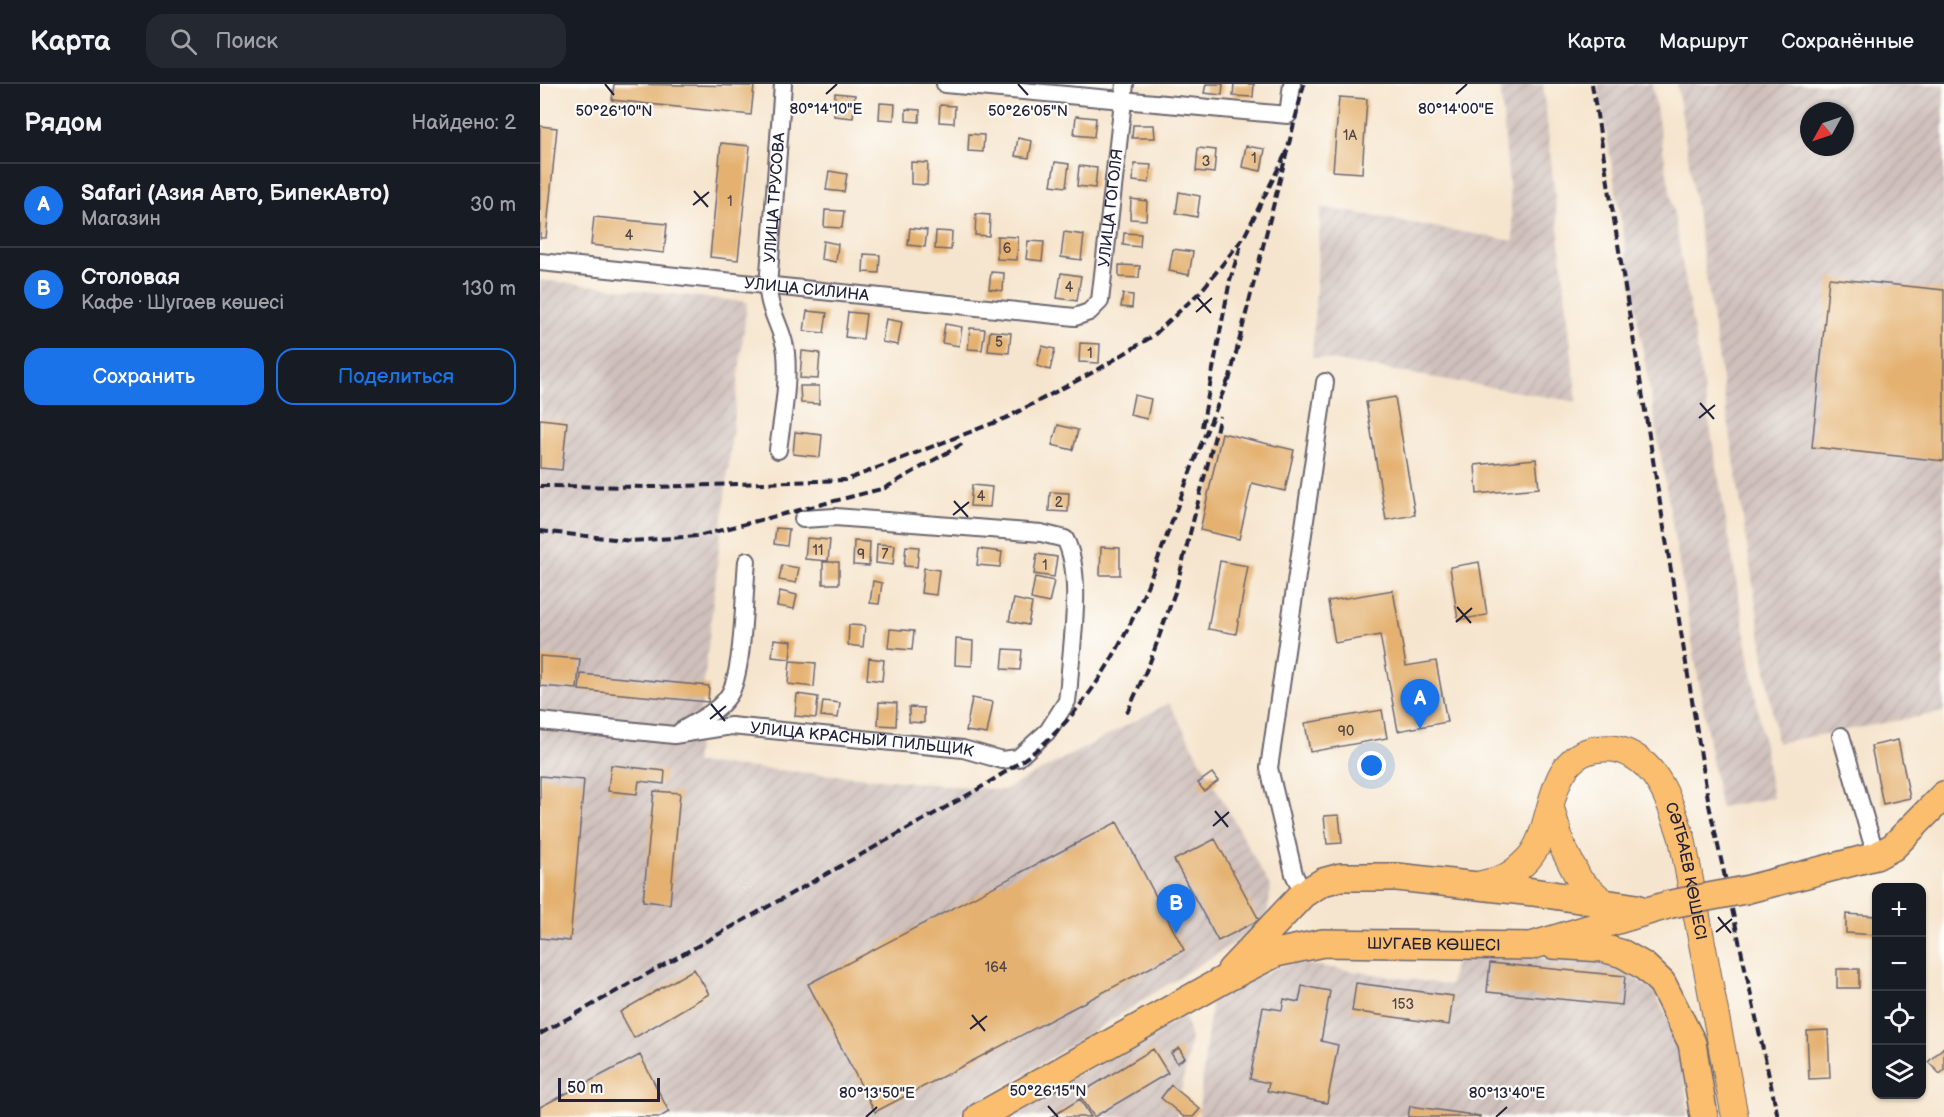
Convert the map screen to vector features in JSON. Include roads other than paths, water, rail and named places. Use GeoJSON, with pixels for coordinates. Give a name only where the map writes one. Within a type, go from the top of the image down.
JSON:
{"type":"FeatureCollection","features":[{"type":"Feature","properties":{"kind":"highway","name":"ШУГАЕВ КӨШЕСІ"},"geometry":{"type":"LineString","coordinates":[[979,1117],[1223,980],[1276,954],[1323,943],[1531,946],[1659,907],[1745,890],[1876,856],[1893,848],[1944,795]]}},
{"type":"Feature","properties":{"kind":"highway","name":"ШУГАЕВ КӨШЕСІ"},"geometry":{"type":"LineString","coordinates":[[1223,980],[1249,949],[1303,894],[1323,882],[1341,877],[1397,877],[1533,892],[1608,906],[1659,907]]}},
{"type":"Feature","properties":{"kind":"highway"},"geometry":{"type":"LineString","coordinates":[[1531,946],[1548,934],[1551,920],[1548,907],[1533,892]]}},
{"type":"Feature","properties":{"kind":"highway"},"geometry":{"type":"LineString","coordinates":[[1303,894],[1298,910],[1300,920],[1309,935],[1323,943]]}},
{"type":"Feature","properties":{"kind":"highway"},"geometry":{"type":"LineString","coordinates":[[1531,946],[1570,945],[1603,948],[1623,954],[1644,966],[1662,983],[1692,1043],[1704,1117]]}},
{"type":"Feature","properties":{"kind":"main road","name":"СӘТБАЕВ КӨШЕСІ"},"geometry":{"type":"LineString","coordinates":[[1473,886],[1506,879],[1530,858],[1551,808],[1561,776],[1573,759],[1588,751],[1605,747],[1632,754],[1650,768],[1670,800],[1682,838],[1735,1117]]}},
{"type":"Feature","properties":{"kind":"main road"},"geometry":{"type":"LineString","coordinates":[[1551,808],[1562,846],[1580,881],[1608,906]]}},
{"type":"Feature","properties":{"kind":"street","name":"УЛИЦА ТРУСОВА"},"geometry":{"type":"LineString","coordinates":[[778,450],[787,376],[786,351],[768,299],[768,287],[783,84]]}},
{"type":"Feature","properties":{"kind":"street"},"geometry":{"type":"LineString","coordinates":[[945,84],[1124,102],[1288,115],[1292,84]]}},
{"type":"Feature","properties":{"kind":"street","name":"УЛИЦА ГОГОЛЯ"},"geometry":{"type":"LineString","coordinates":[[1075,317],[1089,312],[1100,301],[1125,84]]}},
{"type":"Feature","properties":{"kind":"street","name":"УЛИЦА СИЛИНА"},"geometry":{"type":"LineString","coordinates":[[540,262],[1075,317]]}},
{"type":"Feature","properties":{"kind":"street"},"geometry":{"type":"LineString","coordinates":[[1303,894],[1294,874],[1269,768],[1325,382]]}},
{"type":"Feature","properties":{"kind":"street","name":"УЛИЦА КРАСНЫЙ ПИЛЬЩИК"},"geometry":{"type":"LineString","coordinates":[[540,721],[674,735],[731,726],[963,749],[1002,760],[1018,758],[1048,731],[1067,701],[1074,574],[1070,549],[1065,539],[1057,536],[835,517],[803,519]]}},
{"type":"Feature","properties":{"kind":"street"},"geometry":{"type":"LineString","coordinates":[[674,735],[718,708],[730,693],[737,674],[747,561]]}},
{"type":"Feature","properties":{"kind":"street"},"geometry":{"type":"LineString","coordinates":[[1841,736],[1876,856]]}},
{"type":"Feature","properties":{"kind":"railway"},"geometry":{"type":"LineString","coordinates":[[1229,381],[1304,84]]}},
{"type":"Feature","properties":{"kind":"railway"},"geometry":{"type":"LineString","coordinates":[[1592,84],[1709,805],[1778,1117]]}},
{"type":"Feature","properties":{"kind":"railway"},"geometry":{"type":"LineString","coordinates":[[540,486],[654,487],[846,480],[1006,418],[1099,369],[1153,336],[1202,290],[1244,237],[1287,151]]}},
{"type":"Feature","properties":{"kind":"railway"},"geometry":{"type":"LineString","coordinates":[[1202,427],[1230,280],[1241,245]]}},
{"type":"Feature","properties":{"kind":"railway"},"geometry":{"type":"LineString","coordinates":[[540,1034],[975,791],[1025,758],[1053,735],[1080,705],[1103,673],[1123,639],[1140,603],[1197,454],[1231,373]]}},
{"type":"Feature","properties":{"kind":"railway"},"geometry":{"type":"LineString","coordinates":[[1127,713],[1150,662],[1175,592],[1220,416]]}},
{"type":"Feature","properties":{"kind":"railway"},"geometry":{"type":"LineString","coordinates":[[540,531],[632,541],[698,536],[885,488],[962,444]]}},
{"type":"Feature","properties":{"kind":"place","name":"Safari (Азия Авто, БипекАвто)"},"geometry":{"type":"Point","coordinates":[1420,729]}},
{"type":"Feature","properties":{"kind":"place","name":"Столовая"},"geometry":{"type":"Point","coordinates":[1176,934]}}]}
